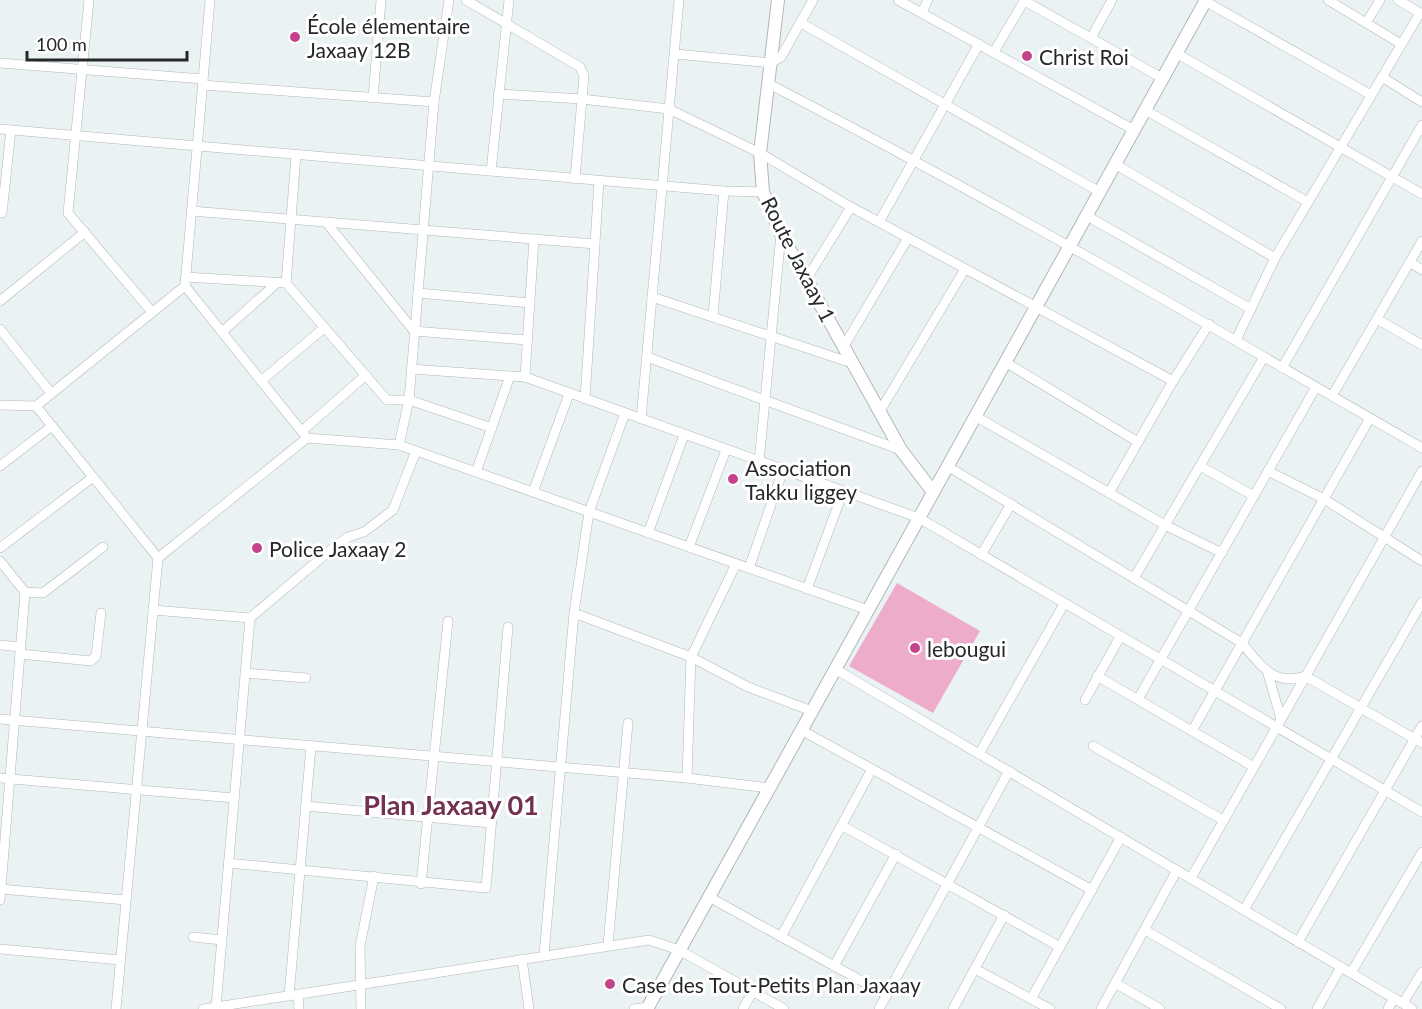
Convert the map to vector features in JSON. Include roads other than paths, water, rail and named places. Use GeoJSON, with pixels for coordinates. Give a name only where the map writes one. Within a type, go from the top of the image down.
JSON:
{"type":"FeatureCollection","features":[{"type":"Feature","properties":{"kind":"street"},"geometry":{"type":"LineString","coordinates":[[89,0],[68,213],[152,312]]}},
{"type":"Feature","properties":{"kind":"street"},"geometry":{"type":"LineString","coordinates":[[210,0],[185,282],[305,435],[399,445],[868,610]]}},
{"type":"Feature","properties":{"kind":"street"},"geometry":{"type":"LineString","coordinates":[[373,98],[381,0]]}},
{"type":"Feature","properties":{"kind":"street"},"geometry":{"type":"LineString","coordinates":[[399,445],[408,400],[434,102],[449,0]]}},
{"type":"Feature","properties":{"kind":"street"},"geometry":{"type":"LineString","coordinates":[[466,0],[574,62],[584,76],[575,179]]}},
{"type":"Feature","properties":{"kind":"street"},"geometry":{"type":"LineString","coordinates":[[491,171],[498,94],[508,23],[508,0]]}},
{"type":"Feature","properties":{"kind":"street"},"geometry":{"type":"LineString","coordinates":[[641,419],[679,0]]}},
{"type":"Feature","properties":{"kind":"street"},"geometry":{"type":"LineString","coordinates":[[768,0],[778,0]]}},
{"type":"Feature","properties":{"kind":"street","name":"Route Jaxaay 1"},"geometry":{"type":"LineString","coordinates":[[778,0],[760,153],[763,192],[781,234],[901,450],[933,492]]}},
{"type":"Feature","properties":{"kind":"street"},"geometry":{"type":"LineString","coordinates":[[675,54],[771,63],[781,57],[813,0]]}},
{"type":"Feature","properties":{"kind":"street"},"geometry":{"type":"LineString","coordinates":[[898,0],[1134,130]]}},
{"type":"Feature","properties":{"kind":"street"},"geometry":{"type":"LineString","coordinates":[[922,12],[928,0]]}},
{"type":"Feature","properties":{"kind":"street"},"geometry":{"type":"LineString","coordinates":[[994,52],[1024,0],[1162,78]]}},
{"type":"Feature","properties":{"kind":"street"},"geometry":{"type":"LineString","coordinates":[[1091,38],[1112,0]]}},
{"type":"Feature","properties":{"kind":"street"},"geometry":{"type":"LineString","coordinates":[[1328,0],[1401,44]]}},
{"type":"Feature","properties":{"kind":"street"},"geometry":{"type":"LineString","coordinates":[[1366,23],[1380,0]]}},
{"type":"Feature","properties":{"kind":"street"},"geometry":{"type":"LineString","coordinates":[[1236,340],[1275,258],[1421,13],[1398,0]]}},
{"type":"Feature","properties":{"kind":"street"},"geometry":{"type":"LineString","coordinates":[[634,1009],[647,1008],[1205,1],[1371,95]]}},
{"type":"Feature","properties":{"kind":"street"},"geometry":{"type":"LineString","coordinates":[[801,23],[1100,192]]}},
{"type":"Feature","properties":{"kind":"street"},"geometry":{"type":"LineString","coordinates":[[879,222],[979,44]]}},
{"type":"Feature","properties":{"kind":"street"},"geometry":{"type":"LineString","coordinates":[[1176,53],[1422,194]]}},
{"type":"Feature","properties":{"kind":"street"},"geometry":{"type":"LineString","coordinates":[[0,63],[434,102]]}},
{"type":"Feature","properties":{"kind":"street"},"geometry":{"type":"LineString","coordinates":[[1382,77],[1422,102]]}},
{"type":"Feature","properties":{"kind":"street"},"geometry":{"type":"LineString","coordinates":[[769,84],[915,159],[1070,245],[1422,448]]}},
{"type":"Feature","properties":{"kind":"street"},"geometry":{"type":"LineString","coordinates":[[498,94],[582,99],[669,109],[760,153],[851,207],[1173,381]]}},
{"type":"Feature","properties":{"kind":"street"},"geometry":{"type":"LineString","coordinates":[[1145,110],[1308,202]]}},
{"type":"Feature","properties":{"kind":"street"},"geometry":{"type":"LineString","coordinates":[[1282,368],[1422,125]]}},
{"type":"Feature","properties":{"kind":"street"},"geometry":{"type":"LineString","coordinates":[[0,129],[599,181],[763,192]]}},
{"type":"Feature","properties":{"kind":"street"},"geometry":{"type":"LineString","coordinates":[[2,213],[10,130]]}},
{"type":"Feature","properties":{"kind":"street"},"geometry":{"type":"LineString","coordinates":[[222,332],[282,283],[291,219],[296,154]]}},
{"type":"Feature","properties":{"kind":"street"},"geometry":{"type":"LineString","coordinates":[[1115,164],[1275,258]]}},
{"type":"Feature","properties":{"kind":"street"},"geometry":{"type":"LineString","coordinates":[[585,399],[599,181]]}},
{"type":"Feature","properties":{"kind":"street"},"geometry":{"type":"LineString","coordinates":[[713,316],[724,191]]}},
{"type":"Feature","properties":{"kind":"street"},"geometry":{"type":"LineString","coordinates":[[806,280],[851,207]]}},
{"type":"Feature","properties":{"kind":"street"},"geometry":{"type":"LineString","coordinates":[[191,211],[595,244]]}},
{"type":"Feature","properties":{"kind":"street"},"geometry":{"type":"LineString","coordinates":[[1087,216],[1251,309]]}},
{"type":"Feature","properties":{"kind":"street"},"geometry":{"type":"LineString","coordinates":[[326,222],[414,331],[527,340]]}},
{"type":"Feature","properties":{"kind":"street"},"geometry":{"type":"LineString","coordinates":[[0,301],[85,232]]}},
{"type":"Feature","properties":{"kind":"street"},"geometry":{"type":"LineString","coordinates":[[759,462],[781,234]]}},
{"type":"Feature","properties":{"kind":"street"},"geometry":{"type":"LineString","coordinates":[[844,346],[908,238]]}},
{"type":"Feature","properties":{"kind":"street"},"geometry":{"type":"LineString","coordinates":[[525,377],[534,239]]}},
{"type":"Feature","properties":{"kind":"street"},"geometry":{"type":"LineString","coordinates":[[1332,396],[1422,241]]}},
{"type":"Feature","properties":{"kind":"street"},"geometry":{"type":"LineString","coordinates":[[1410,262],[1422,270]]}},
{"type":"Feature","properties":{"kind":"street"},"geometry":{"type":"LineString","coordinates":[[880,411],[965,268]]}},
{"type":"Feature","properties":{"kind":"street"},"geometry":{"type":"LineString","coordinates":[[0,405],[36,406],[152,312],[185,282],[282,283],[387,400],[408,400],[492,428]]}},
{"type":"Feature","properties":{"kind":"street"},"geometry":{"type":"LineString","coordinates":[[418,293],[530,303]]}},
{"type":"Feature","properties":{"kind":"street"},"geometry":{"type":"LineString","coordinates":[[652,297],[855,364]]}},
{"type":"Feature","properties":{"kind":"street"},"geometry":{"type":"LineString","coordinates":[[1377,319],[1422,345]]}},
{"type":"Feature","properties":{"kind":"street"},"geometry":{"type":"LineString","coordinates":[[1109,493],[1173,381],[1209,324]]}},
{"type":"Feature","properties":{"kind":"street"},"geometry":{"type":"LineString","coordinates":[[261,381],[324,328]]}},
{"type":"Feature","properties":{"kind":"street"},"geometry":{"type":"LineString","coordinates":[[0,329],[51,393]]}},
{"type":"Feature","properties":{"kind":"street"},"geometry":{"type":"LineString","coordinates":[[647,357],[901,450]]}},
{"type":"Feature","properties":{"kind":"street"},"geometry":{"type":"LineString","coordinates":[[1134,578],[1264,357]]}},
{"type":"Feature","properties":{"kind":"street"},"geometry":{"type":"LineString","coordinates":[[1005,362],[1138,442]]}},
{"type":"Feature","properties":{"kind":"street"},"geometry":{"type":"LineString","coordinates":[[411,369],[525,377],[919,518],[1160,661],[1278,723],[1331,760],[1422,813]]}},
{"type":"Feature","properties":{"kind":"street"},"geometry":{"type":"LineString","coordinates":[[158,558],[305,435],[366,375]]}},
{"type":"Feature","properties":{"kind":"street"},"geometry":{"type":"LineString","coordinates":[[476,472],[510,376]]}},
{"type":"Feature","properties":{"kind":"street"},"geometry":{"type":"LineString","coordinates":[[1138,699],[1316,387]]}},
{"type":"Feature","properties":{"kind":"street"},"geometry":{"type":"LineString","coordinates":[[532,492],[569,394]]}},
{"type":"Feature","properties":{"kind":"street"},"geometry":{"type":"LineString","coordinates":[[36,406],[158,558],[116,1009]]}},
{"type":"Feature","properties":{"kind":"street"},"geometry":{"type":"LineString","coordinates":[[544,955],[574,613],[589,512],[625,413]]}},
{"type":"Feature","properties":{"kind":"street"},"geometry":{"type":"LineString","coordinates":[[975,416],[1165,525],[1222,553]]}},
{"type":"Feature","properties":{"kind":"street"},"geometry":{"type":"LineString","coordinates":[[1192,731],[1370,418]]}},
{"type":"Feature","properties":{"kind":"street"},"geometry":{"type":"LineString","coordinates":[[0,466],[52,426]]}},
{"type":"Feature","properties":{"kind":"street"},"geometry":{"type":"LineString","coordinates":[[648,533],[684,435]]}},
{"type":"Feature","properties":{"kind":"street"},"geometry":{"type":"LineString","coordinates":[[689,547],[726,450]]}},
{"type":"Feature","properties":{"kind":"street"},"geometry":{"type":"LineString","coordinates":[[216,1007],[250,618],[333,548],[348,537],[364,532],[393,510],[416,451]]}},
{"type":"Feature","properties":{"kind":"street"},"geometry":{"type":"LineString","coordinates":[[947,466],[1242,643],[1268,674],[1278,723]]}},
{"type":"Feature","properties":{"kind":"street"},"geometry":{"type":"LineString","coordinates":[[1200,466],[1254,496]]}},
{"type":"Feature","properties":{"kind":"street"},"geometry":{"type":"LineString","coordinates":[[749,568],[783,470]]}},
{"type":"Feature","properties":{"kind":"street"},"geometry":{"type":"LineString","coordinates":[[1268,471],[1324,499],[1422,561]]}},
{"type":"Feature","properties":{"kind":"street"},"geometry":{"type":"LineString","coordinates":[[1191,878],[1422,471]]}},
{"type":"Feature","properties":{"kind":"street"},"geometry":{"type":"LineString","coordinates":[[0,548],[93,477]]}},
{"type":"Feature","properties":{"kind":"street"},"geometry":{"type":"LineString","coordinates":[[807,589],[843,492]]}},
{"type":"Feature","properties":{"kind":"street"},"geometry":{"type":"LineString","coordinates":[[981,555],[1011,504]]}},
{"type":"Feature","properties":{"kind":"street"},"geometry":{"type":"LineString","coordinates":[[25,592],[43,593],[103,547]]}},
{"type":"Feature","properties":{"kind":"street"},"geometry":{"type":"LineString","coordinates":[[0,561],[25,592],[15,720],[5,779],[0,900]]}},
{"type":"Feature","properties":{"kind":"street"},"geometry":{"type":"LineString","coordinates":[[687,778],[692,657],[736,564]]}},
{"type":"Feature","properties":{"kind":"street"},"geometry":{"type":"LineString","coordinates":[[1244,910],[1422,602]]}},
{"type":"Feature","properties":{"kind":"street"},"geometry":{"type":"LineString","coordinates":[[979,754],[1064,604]]}},
{"type":"Feature","properties":{"kind":"street"},"geometry":{"type":"LineString","coordinates":[[153,610],[250,618]]}},
{"type":"Feature","properties":{"kind":"street"},"geometry":{"type":"LineString","coordinates":[[0,645],[20,651],[91,661],[96,657],[101,613]]}},
{"type":"Feature","properties":{"kind":"street"},"geometry":{"type":"LineString","coordinates":[[574,613],[692,657],[748,687],[812,711]]}},
{"type":"Feature","properties":{"kind":"street"},"geometry":{"type":"LineString","coordinates":[[422,884],[448,621]]}},
{"type":"Feature","properties":{"kind":"street"},"geometry":{"type":"LineString","coordinates":[[228,863],[374,876],[422,884],[486,888],[508,627]]}},
{"type":"Feature","properties":{"kind":"street"},"geometry":{"type":"LineString","coordinates":[[1085,700],[1120,638]]}},
{"type":"Feature","properties":{"kind":"street"},"geometry":{"type":"LineString","coordinates":[[835,669],[1412,1009]]}},
{"type":"Feature","properties":{"kind":"street"},"geometry":{"type":"LineString","coordinates":[[245,673],[306,678]]}},
{"type":"Feature","properties":{"kind":"street"},"geometry":{"type":"LineString","coordinates":[[1268,674],[1284,680],[1305,676],[1418,741]]}},
{"type":"Feature","properties":{"kind":"street"},"geometry":{"type":"LineString","coordinates":[[1097,676],[1254,767]]}},
{"type":"Feature","properties":{"kind":"street"},"geometry":{"type":"LineString","coordinates":[[0,719],[687,778],[769,788]]}},
{"type":"Feature","properties":{"kind":"street"},"geometry":{"type":"LineString","coordinates":[[608,945],[621,774],[628,723]]}},
{"type":"Feature","properties":{"kind":"street"},"geometry":{"type":"LineString","coordinates":[[1298,942],[1385,791],[1418,741],[1422,726]]}},
{"type":"Feature","properties":{"kind":"street"},"geometry":{"type":"LineString","coordinates":[[801,730],[1092,890]]}},
{"type":"Feature","properties":{"kind":"street"},"geometry":{"type":"LineString","coordinates":[[299,1009],[293,995],[300,870],[311,746]]}},
{"type":"Feature","properties":{"kind":"street"},"geometry":{"type":"LineString","coordinates":[[1093,746],[1223,820]]}},
{"type":"Feature","properties":{"kind":"street"},"geometry":{"type":"LineString","coordinates":[[781,937],[872,769]]}},
{"type":"Feature","properties":{"kind":"street"},"geometry":{"type":"LineString","coordinates":[[879,1009],[1009,771]]}},
{"type":"Feature","properties":{"kind":"street"},"geometry":{"type":"LineString","coordinates":[[5,779],[234,798]]}},
{"type":"Feature","properties":{"kind":"street"},"geometry":{"type":"LineString","coordinates":[[306,806],[490,823]]}},
{"type":"Feature","properties":{"kind":"street"},"geometry":{"type":"LineString","coordinates":[[843,826],[1060,946]]}},
{"type":"Feature","properties":{"kind":"street"},"geometry":{"type":"LineString","coordinates":[[1031,999],[1121,837]]}},
{"type":"Feature","properties":{"kind":"street"},"geometry":{"type":"LineString","coordinates":[[1351,973],[1422,852]]}},
{"type":"Feature","properties":{"kind":"street"},"geometry":{"type":"LineString","coordinates":[[834,966],[896,854]]}},
{"type":"Feature","properties":{"kind":"street"},"geometry":{"type":"LineString","coordinates":[[1101,1009],[1178,870]]}},
{"type":"Feature","properties":{"kind":"street"},"geometry":{"type":"LineString","coordinates":[[361,1009],[359,984],[365,911],[374,876]]}},
{"type":"Feature","properties":{"kind":"street"},"geometry":{"type":"LineString","coordinates":[[0,889],[126,900]]}},
{"type":"Feature","properties":{"kind":"street"},"geometry":{"type":"LineString","coordinates":[[709,897],[887,995]]}},
{"type":"Feature","properties":{"kind":"street"},"geometry":{"type":"LineString","coordinates":[[953,1009],[1004,915]]}},
{"type":"Feature","properties":{"kind":"street"},"geometry":{"type":"LineString","coordinates":[[1145,930],[1281,1009]]}},
{"type":"Feature","properties":{"kind":"street"},"geometry":{"type":"LineString","coordinates":[[193,937],[222,940]]}},
{"type":"Feature","properties":{"kind":"street"},"geometry":{"type":"LineString","coordinates":[[203,1009],[236,1006],[522,958],[650,940],[679,950],[784,1009]]}},
{"type":"Feature","properties":{"kind":"street"},"geometry":{"type":"LineString","coordinates":[[0,949],[120,960]]}},
{"type":"Feature","properties":{"kind":"street"},"geometry":{"type":"LineString","coordinates":[[522,958],[529,1009]]}},
{"type":"Feature","properties":{"kind":"street"},"geometry":{"type":"LineString","coordinates":[[1317,1009],[1341,967]]}},
{"type":"Feature","properties":{"kind":"street"},"geometry":{"type":"LineString","coordinates":[[975,969],[1050,1009]]}},
{"type":"Feature","properties":{"kind":"street"},"geometry":{"type":"LineString","coordinates":[[1388,1009],[1399,1001],[1422,972]]}},
{"type":"Feature","properties":{"kind":"street"},"geometry":{"type":"LineString","coordinates":[[1115,983],[1160,1009]]}},
{"type":"Feature","properties":{"kind":"street"},"geometry":{"type":"LineString","coordinates":[[743,1009],[753,991]]}},
{"type":"Feature","properties":{"kind":"place","name":"École élementaire Jaxaay 12B"},"geometry":{"type":"Point","coordinates":[295,37]}},
{"type":"Feature","properties":{"kind":"place","name":"Christ Roi"},"geometry":{"type":"Point","coordinates":[1027,56]}},
{"type":"Feature","properties":{"kind":"place","name":"Association Takku liggey"},"geometry":{"type":"Point","coordinates":[733,479]}},
{"type":"Feature","properties":{"kind":"place","name":"Police Jaxaay 2"},"geometry":{"type":"Point","coordinates":[257,548]}},
{"type":"Feature","properties":{"kind":"place","name":"lebougui"},"geometry":{"type":"Point","coordinates":[915,648]}},
{"type":"Feature","properties":{"kind":"place","name":"Case des Tout-Petits Plan Jaxaay"},"geometry":{"type":"Point","coordinates":[610,984]}},
{"type":"Feature","properties":{"kind":"district","name":"Plan Jaxaay 01"},"geometry":{"type":"Point","coordinates":[451,804]}}]}
